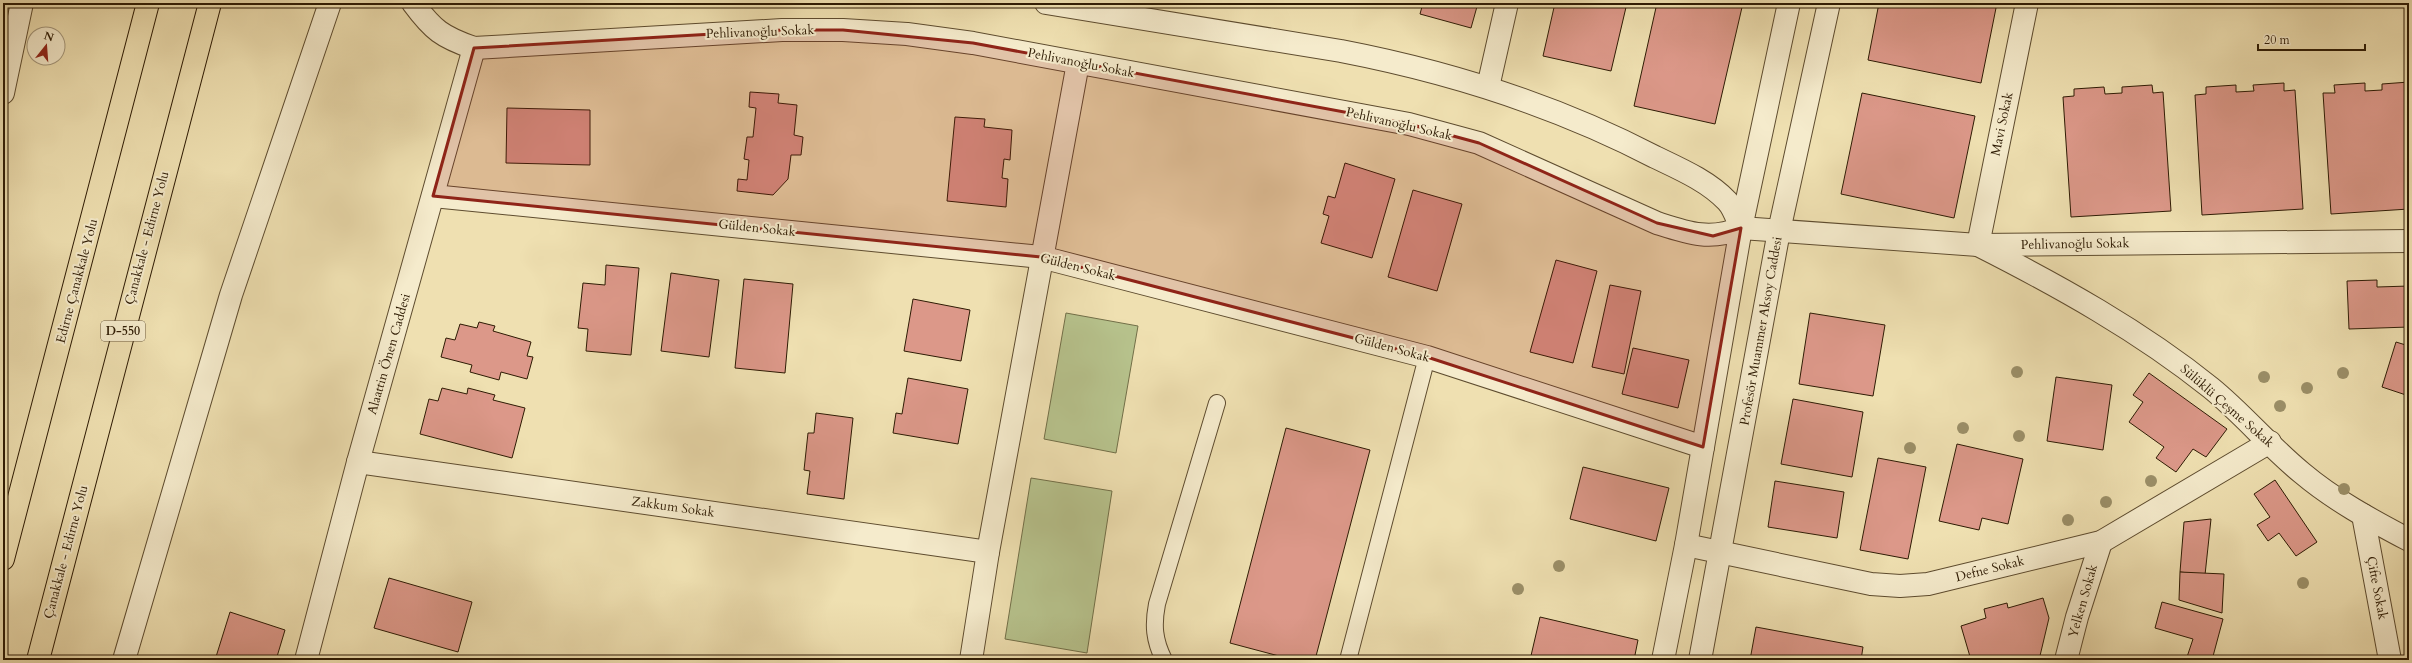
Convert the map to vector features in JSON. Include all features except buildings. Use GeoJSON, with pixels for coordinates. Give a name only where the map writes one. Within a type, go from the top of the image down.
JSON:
{"type":"FeatureCollection","features":[{"type":"Feature","properties":{"kind":"highway","name":"Edirne Çanakkale Yolu"},"geometry":{"type":"LineString","coordinates":[[3,559],[148,3]]}},
{"type":"Feature","properties":{"kind":"highway","name":"Çanakkale - Edirne Yolu"},"geometry":{"type":"LineString","coordinates":[[38,660],[210,3]]}},
{"type":"Feature","properties":{"kind":"street"},"geometry":{"type":"LineString","coordinates":[[3,93],[22,3]]}},
{"type":"Feature","properties":{"kind":"street"},"geometry":{"type":"LineString","coordinates":[[124,660],[231,295],[330,3]]}},
{"type":"Feature","properties":{"kind":"street","name":"Pehlivanoğlu Sokak"},"geometry":{"type":"LineString","coordinates":[[413,3],[431,26],[451,40],[474,48],[782,30],[843,30],[907,34],[973,43],[1409,124],[1479,143],[1657,223],[1684,232],[1713,236],[1741,228],[1978,245],[2409,241]]}},
{"type":"Feature","properties":{"kind":"street"},"geometry":{"type":"LineString","coordinates":[[1046,3],[1083,6],[1341,51],[1381,59],[1488,87],[1578,121],[1636,146],[1693,176],[1728,202],[1741,228]]}},
{"type":"Feature","properties":{"kind":"street"},"geometry":{"type":"LineString","coordinates":[[1488,87],[1507,3]]}},
{"type":"Feature","properties":{"kind":"street"},"geometry":{"type":"LineString","coordinates":[[1663,660],[1686,545],[1741,228],[1789,3]]}},
{"type":"Feature","properties":{"kind":"street","name":"Profesör Muammer Aksoy Caddesi"},"geometry":{"type":"LineString","coordinates":[[1700,660],[1779,231],[1829,3]]}},
{"type":"Feature","properties":{"kind":"street","name":"Mavi Sokak"},"geometry":{"type":"LineString","coordinates":[[1978,245],[2027,3]]}},
{"type":"Feature","properties":{"kind":"street","name":"Alaattin Önen Caddesi"},"geometry":{"type":"LineString","coordinates":[[306,660],[358,462],[474,48]]}},
{"type":"Feature","properties":{"kind":"street"},"geometry":{"type":"LineString","coordinates":[[971,660],[988,552],[1041,257],[1078,63]]}},
{"type":"Feature","properties":{"kind":"street","name":"Gülden Sokak"},"geometry":{"type":"LineString","coordinates":[[433,196],[1041,257],[1427,357],[1703,447]]}},
{"type":"Feature","properties":{"kind":"street","name":"Sülüklü Çeşme Sokak"},"geometry":{"type":"LineString","coordinates":[[1978,245],[2078,299],[2156,347],[2212,389],[2312,481],[2363,516],[2409,540]]}},
{"type":"Feature","properties":{"kind":"street","name":"Defne Sokak"},"geometry":{"type":"LineString","coordinates":[[1686,545],[1871,584],[1900,586],[1953,578],[2101,542],[2270,442]]}},
{"type":"Feature","properties":{"kind":"street","name":"Zakkum Sokak"},"geometry":{"type":"LineString","coordinates":[[358,462],[988,552]]}},
{"type":"Feature","properties":{"kind":"street","name":"Çifte Sokak"},"geometry":{"type":"LineString","coordinates":[[2363,516],[2390,660]]}},
{"type":"Feature","properties":{"kind":"street","name":"Yelken Sokak"},"geometry":{"type":"LineString","coordinates":[[2066,660],[2077,617],[2101,542]]}},
{"type":"Feature","properties":{"kind":"lane"},"geometry":{"type":"LineString","coordinates":[[1348,660],[1427,357]]}},
{"type":"Feature","properties":{"kind":"lane"},"geometry":{"type":"LineString","coordinates":[[1164,660],[1154,636],[1154,620],[1157,604],[1216,403]]}},
{"type":"Feature","properties":{"kind":"highlighted area"},"geometry":{"type":"Polygon","coordinates":[[[782,30],[843,30],[973,43],[1409,124],[1479,143],[1657,223],[1713,236],[1741,228],[1703,447],[1427,357],[1041,257],[433,196],[474,48],[782,30]]]}},
{"type":"Feature","properties":{"kind":"green space"},"geometry":{"type":"Polygon","coordinates":[[[1066,313],[1138,326],[1116,453],[1044,439],[1066,313]]]}},
{"type":"Feature","properties":{"kind":"green space"},"geometry":{"type":"Polygon","coordinates":[[[1031,478],[1112,491],[1087,653],[1005,639],[1031,478]]]}}]}
